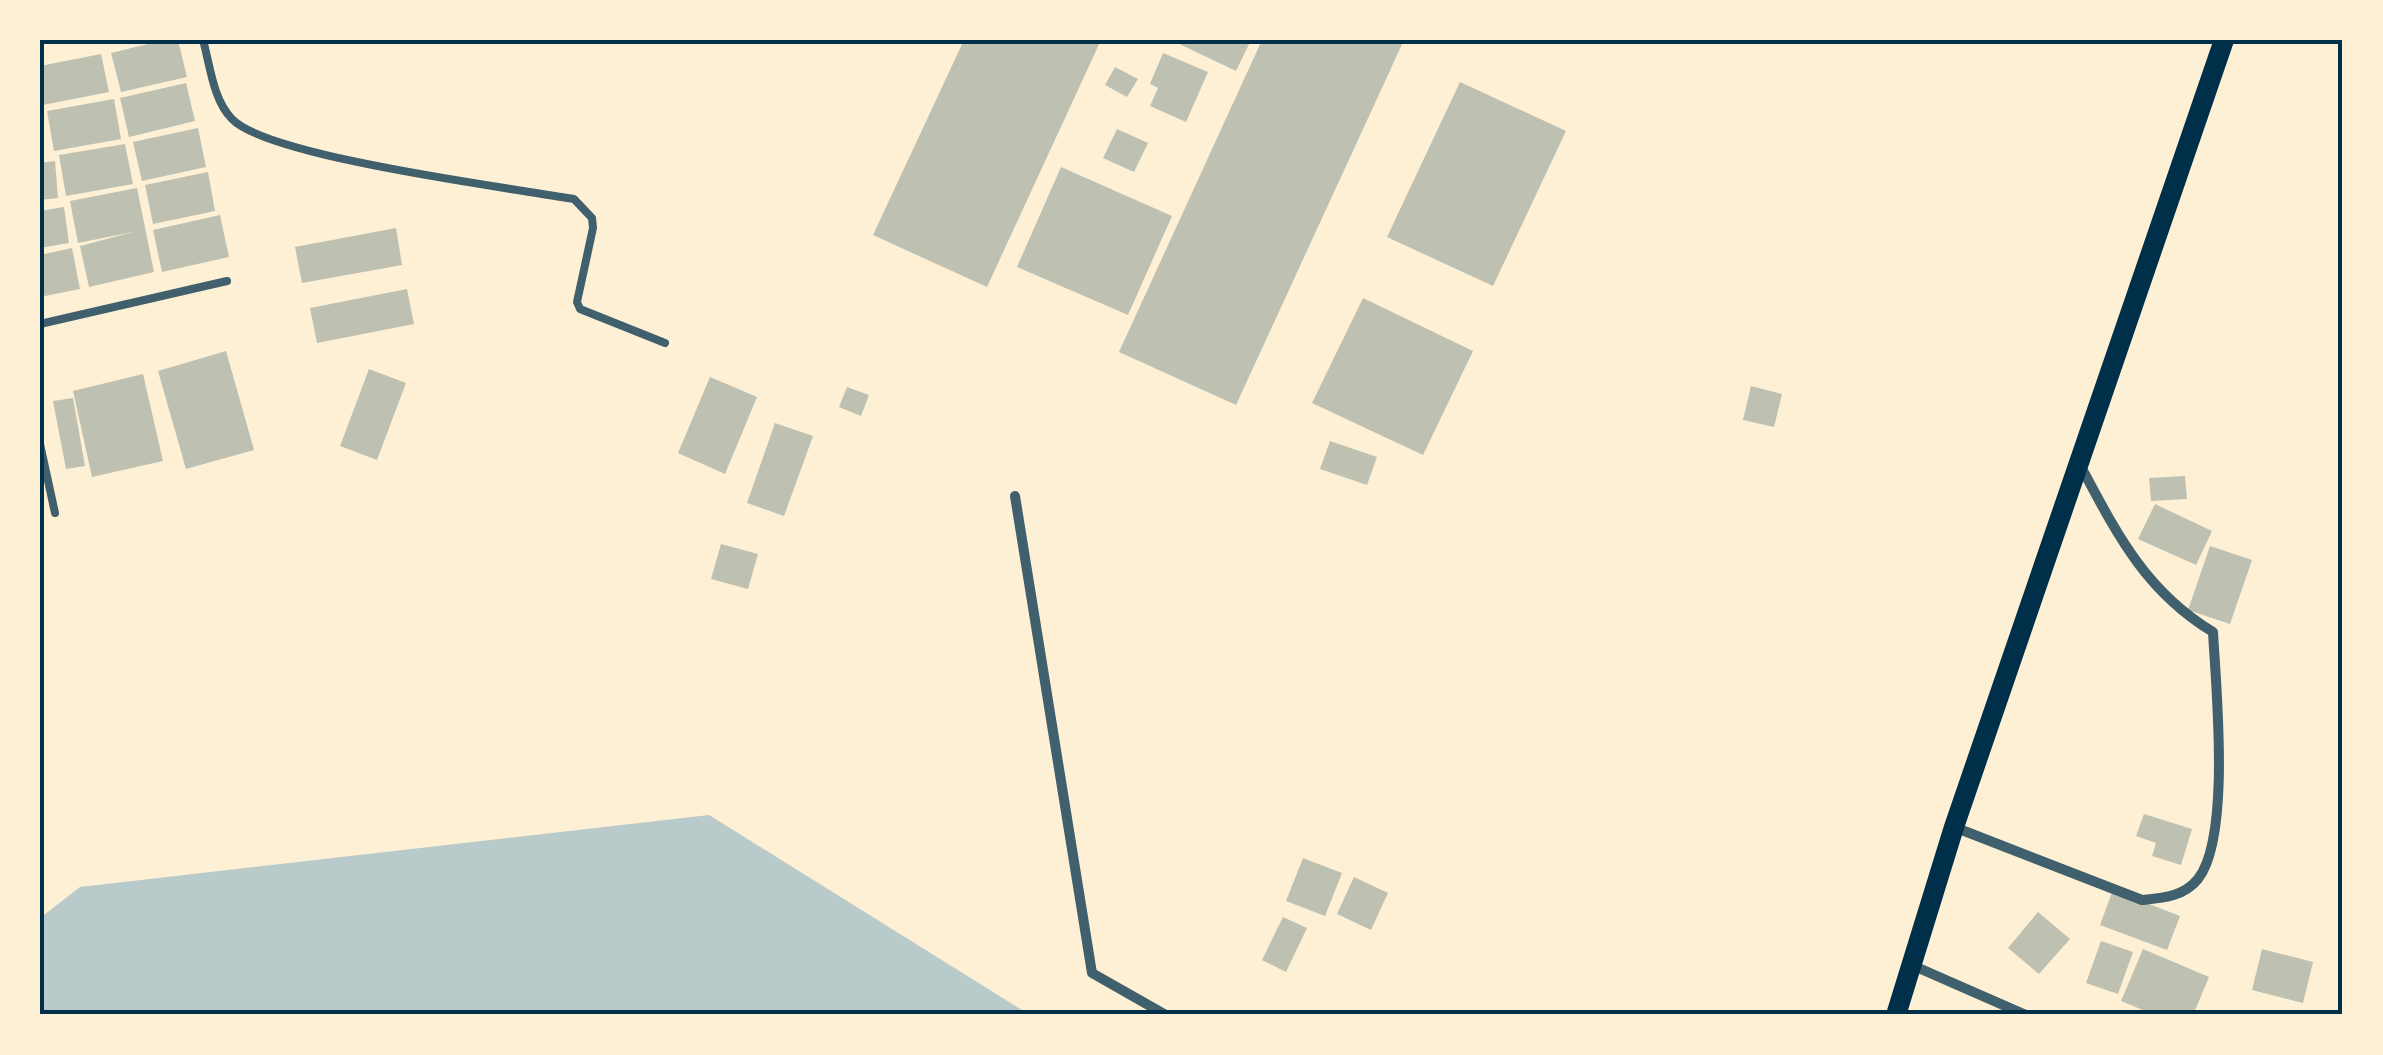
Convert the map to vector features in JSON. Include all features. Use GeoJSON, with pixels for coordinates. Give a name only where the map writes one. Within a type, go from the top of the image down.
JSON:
{"type":"FeatureCollection","features":[{"type":"Feature","properties":{"kind":"main road"},"geometry":{"type":"LineString","coordinates":[[1896,1015],[1954,827],[2224,40]]}},
{"type":"Feature","properties":{"kind":"street"},"geometry":{"type":"LineString","coordinates":[[1954,827],[2142,900],[2172,898],[2198,879],[2214,845],[2218,739],[2213,632],[2158,592],[2116,532],[2079,463]]}},
{"type":"Feature","properties":{"kind":"street"},"geometry":{"type":"LineString","coordinates":[[1015,496],[1092,972],[1166,1015]]}},
{"type":"Feature","properties":{"kind":"street"},"geometry":{"type":"LineString","coordinates":[[1914,966],[2026,1015]]}},
{"type":"Feature","properties":{"kind":"lane"},"geometry":{"type":"LineString","coordinates":[[203,40],[221,104],[233,120],[251,132],[324,154],[574,200],[584,206],[593,228],[577,302],[580,310],[665,343]]}},
{"type":"Feature","properties":{"kind":"lane"},"geometry":{"type":"LineString","coordinates":[[40,324],[227,281]]}},
{"type":"Feature","properties":{"kind":"lane"},"geometry":{"type":"LineString","coordinates":[[40,444],[55,513]]}},
{"type":"Feature","properties":{"kind":"shaded area"},"geometry":{"type":"Polygon","coordinates":[[[709,815],[1030,1015],[40,1015],[40,918],[80,887],[709,815]]]}},
{"type":"Feature","properties":{"kind":"building"},"geometry":{"type":"Polygon","coordinates":[[[178,40],[187,77],[121,92],[111,53],[178,40]]]}},
{"type":"Feature","properties":{"kind":"building"},"geometry":{"type":"Polygon","coordinates":[[[964,40],[1101,40],[987,287],[873,235],[964,40]]]}},
{"type":"Feature","properties":{"kind":"building"},"geometry":{"type":"Polygon","coordinates":[[[1171,40],[1251,40],[1236,71],[1171,40]]]}},
{"type":"Feature","properties":{"kind":"building"},"geometry":{"type":"Polygon","coordinates":[[[1262,40],[1404,40],[1236,405],[1119,352],[1262,40]]]}},
{"type":"Feature","properties":{"kind":"building"},"geometry":{"type":"Polygon","coordinates":[[[1163,53],[1208,72],[1186,122],[1150,106],[1158,88],[1150,84],[1163,53]]]}},
{"type":"Feature","properties":{"kind":"building"},"geometry":{"type":"Polygon","coordinates":[[[101,54],[109,92],[43,105],[40,66],[101,54]]]}},
{"type":"Feature","properties":{"kind":"building"},"geometry":{"type":"Polygon","coordinates":[[[1115,67],[1138,79],[1127,97],[1105,85],[1115,67]]]}},
{"type":"Feature","properties":{"kind":"building"},"geometry":{"type":"Polygon","coordinates":[[[1460,82],[1566,131],[1493,286],[1387,237],[1460,82]]]}},
{"type":"Feature","properties":{"kind":"building"},"geometry":{"type":"Polygon","coordinates":[[[186,83],[195,121],[129,137],[120,98],[186,83]]]}},
{"type":"Feature","properties":{"kind":"building"},"geometry":{"type":"Polygon","coordinates":[[[114,99],[121,139],[54,151],[47,111],[114,99]]]}},
{"type":"Feature","properties":{"kind":"building"},"geometry":{"type":"Polygon","coordinates":[[[198,128],[206,167],[142,181],[133,142],[198,128]]]}},
{"type":"Feature","properties":{"kind":"building"},"geometry":{"type":"Polygon","coordinates":[[[1117,129],[1148,143],[1134,172],[1103,158],[1117,129]]]}},
{"type":"Feature","properties":{"kind":"building"},"geometry":{"type":"Polygon","coordinates":[[[125,144],[133,184],[66,196],[59,155],[125,144]]]}},
{"type":"Feature","properties":{"kind":"building"},"geometry":{"type":"Polygon","coordinates":[[[55,161],[58,198],[40,200],[40,163],[55,161]]]}},
{"type":"Feature","properties":{"kind":"building"},"geometry":{"type":"Polygon","coordinates":[[[1061,167],[1172,216],[1128,315],[1017,267],[1061,167]]]}},
{"type":"Feature","properties":{"kind":"building"},"geometry":{"type":"Polygon","coordinates":[[[208,172],[215,211],[153,224],[145,185],[208,172]]]}},
{"type":"Feature","properties":{"kind":"building"},"geometry":{"type":"Polygon","coordinates":[[[137,188],[154,272],[89,287],[80,246],[133,232],[78,243],[70,201],[137,188]]]}},
{"type":"Feature","properties":{"kind":"building"},"geometry":{"type":"Polygon","coordinates":[[[64,207],[69,243],[40,248],[40,211],[64,207]]]}},
{"type":"Feature","properties":{"kind":"building"},"geometry":{"type":"Polygon","coordinates":[[[220,215],[229,257],[162,272],[153,230],[220,215]]]}},
{"type":"Feature","properties":{"kind":"building"},"geometry":{"type":"Polygon","coordinates":[[[396,228],[402,265],[302,283],[295,247],[396,228]]]}},
{"type":"Feature","properties":{"kind":"building"},"geometry":{"type":"Polygon","coordinates":[[[72,248],[80,289],[40,297],[40,255],[72,248]]]}},
{"type":"Feature","properties":{"kind":"building"},"geometry":{"type":"Polygon","coordinates":[[[407,289],[414,324],[317,343],[310,308],[407,289]]]}},
{"type":"Feature","properties":{"kind":"building"},"geometry":{"type":"Polygon","coordinates":[[[1363,298],[1473,351],[1423,455],[1312,403],[1363,298]]]}},
{"type":"Feature","properties":{"kind":"building"},"geometry":{"type":"Polygon","coordinates":[[[226,351],[254,450],[186,469],[158,371],[226,351]]]}},
{"type":"Feature","properties":{"kind":"building"},"geometry":{"type":"Polygon","coordinates":[[[369,369],[406,383],[377,460],[340,446],[369,369]]]}},
{"type":"Feature","properties":{"kind":"building"},"geometry":{"type":"Polygon","coordinates":[[[143,374],[163,461],[92,477],[73,391],[143,374]]]}},
{"type":"Feature","properties":{"kind":"building"},"geometry":{"type":"Polygon","coordinates":[[[710,377],[757,397],[725,474],[678,453],[710,377]]]}},
{"type":"Feature","properties":{"kind":"building"},"geometry":{"type":"Polygon","coordinates":[[[1751,386],[1782,394],[1774,427],[1743,420],[1751,386]]]}},
{"type":"Feature","properties":{"kind":"building"},"geometry":{"type":"Polygon","coordinates":[[[847,387],[869,395],[861,416],[839,407],[847,387]]]}},
{"type":"Feature","properties":{"kind":"building"},"geometry":{"type":"Polygon","coordinates":[[[73,398],[85,466],[66,469],[53,401],[73,398]]]}},
{"type":"Feature","properties":{"kind":"building"},"geometry":{"type":"Polygon","coordinates":[[[775,423],[813,436],[784,516],[747,503],[775,423]]]}},
{"type":"Feature","properties":{"kind":"building"},"geometry":{"type":"Polygon","coordinates":[[[1330,441],[1377,457],[1367,485],[1320,469],[1330,441]]]}},
{"type":"Feature","properties":{"kind":"building"},"geometry":{"type":"Polygon","coordinates":[[[2185,476],[2187,499],[2151,501],[2149,478],[2185,476]]]}},
{"type":"Feature","properties":{"kind":"building"},"geometry":{"type":"Polygon","coordinates":[[[2155,504],[2212,531],[2196,565],[2138,539],[2155,504]]]}},
{"type":"Feature","properties":{"kind":"building"},"geometry":{"type":"Polygon","coordinates":[[[721,544],[758,554],[748,589],[711,579],[721,544]]]}},
{"type":"Feature","properties":{"kind":"building"},"geometry":{"type":"Polygon","coordinates":[[[2210,546],[2252,560],[2230,624],[2188,610],[2210,546]]]}},
{"type":"Feature","properties":{"kind":"building"},"geometry":{"type":"Polygon","coordinates":[[[2144,814],[2192,829],[2181,865],[2152,856],[2156,843],[2136,836],[2144,814]]]}},
{"type":"Feature","properties":{"kind":"building"},"geometry":{"type":"Polygon","coordinates":[[[1303,858],[1342,873],[1325,916],[1286,901],[1303,858]]]}},
{"type":"Feature","properties":{"kind":"building"},"geometry":{"type":"Polygon","coordinates":[[[1354,877],[1388,893],[1371,930],[1337,914],[1354,877]]]}},
{"type":"Feature","properties":{"kind":"building"},"geometry":{"type":"Polygon","coordinates":[[[2113,890],[2180,916],[2167,950],[2100,925],[2113,890]]]}},
{"type":"Feature","properties":{"kind":"building"},"geometry":{"type":"Polygon","coordinates":[[[2038,912],[2070,939],[2039,974],[2008,948],[2038,912]]]}},
{"type":"Feature","properties":{"kind":"building"},"geometry":{"type":"Polygon","coordinates":[[[1283,917],[1307,928],[1286,972],[1262,960],[1283,917]]]}},
{"type":"Feature","properties":{"kind":"building"},"geometry":{"type":"Polygon","coordinates":[[[2101,941],[2133,952],[2118,994],[2086,983],[2101,941]]]}},
{"type":"Feature","properties":{"kind":"building"},"geometry":{"type":"Polygon","coordinates":[[[2143,949],[2209,977],[2193,1015],[2155,1015],[2121,1001],[2143,949]]]}},
{"type":"Feature","properties":{"kind":"building"},"geometry":{"type":"Polygon","coordinates":[[[2262,949],[2313,962],[2303,1003],[2252,990],[2262,949]]]}}]}
